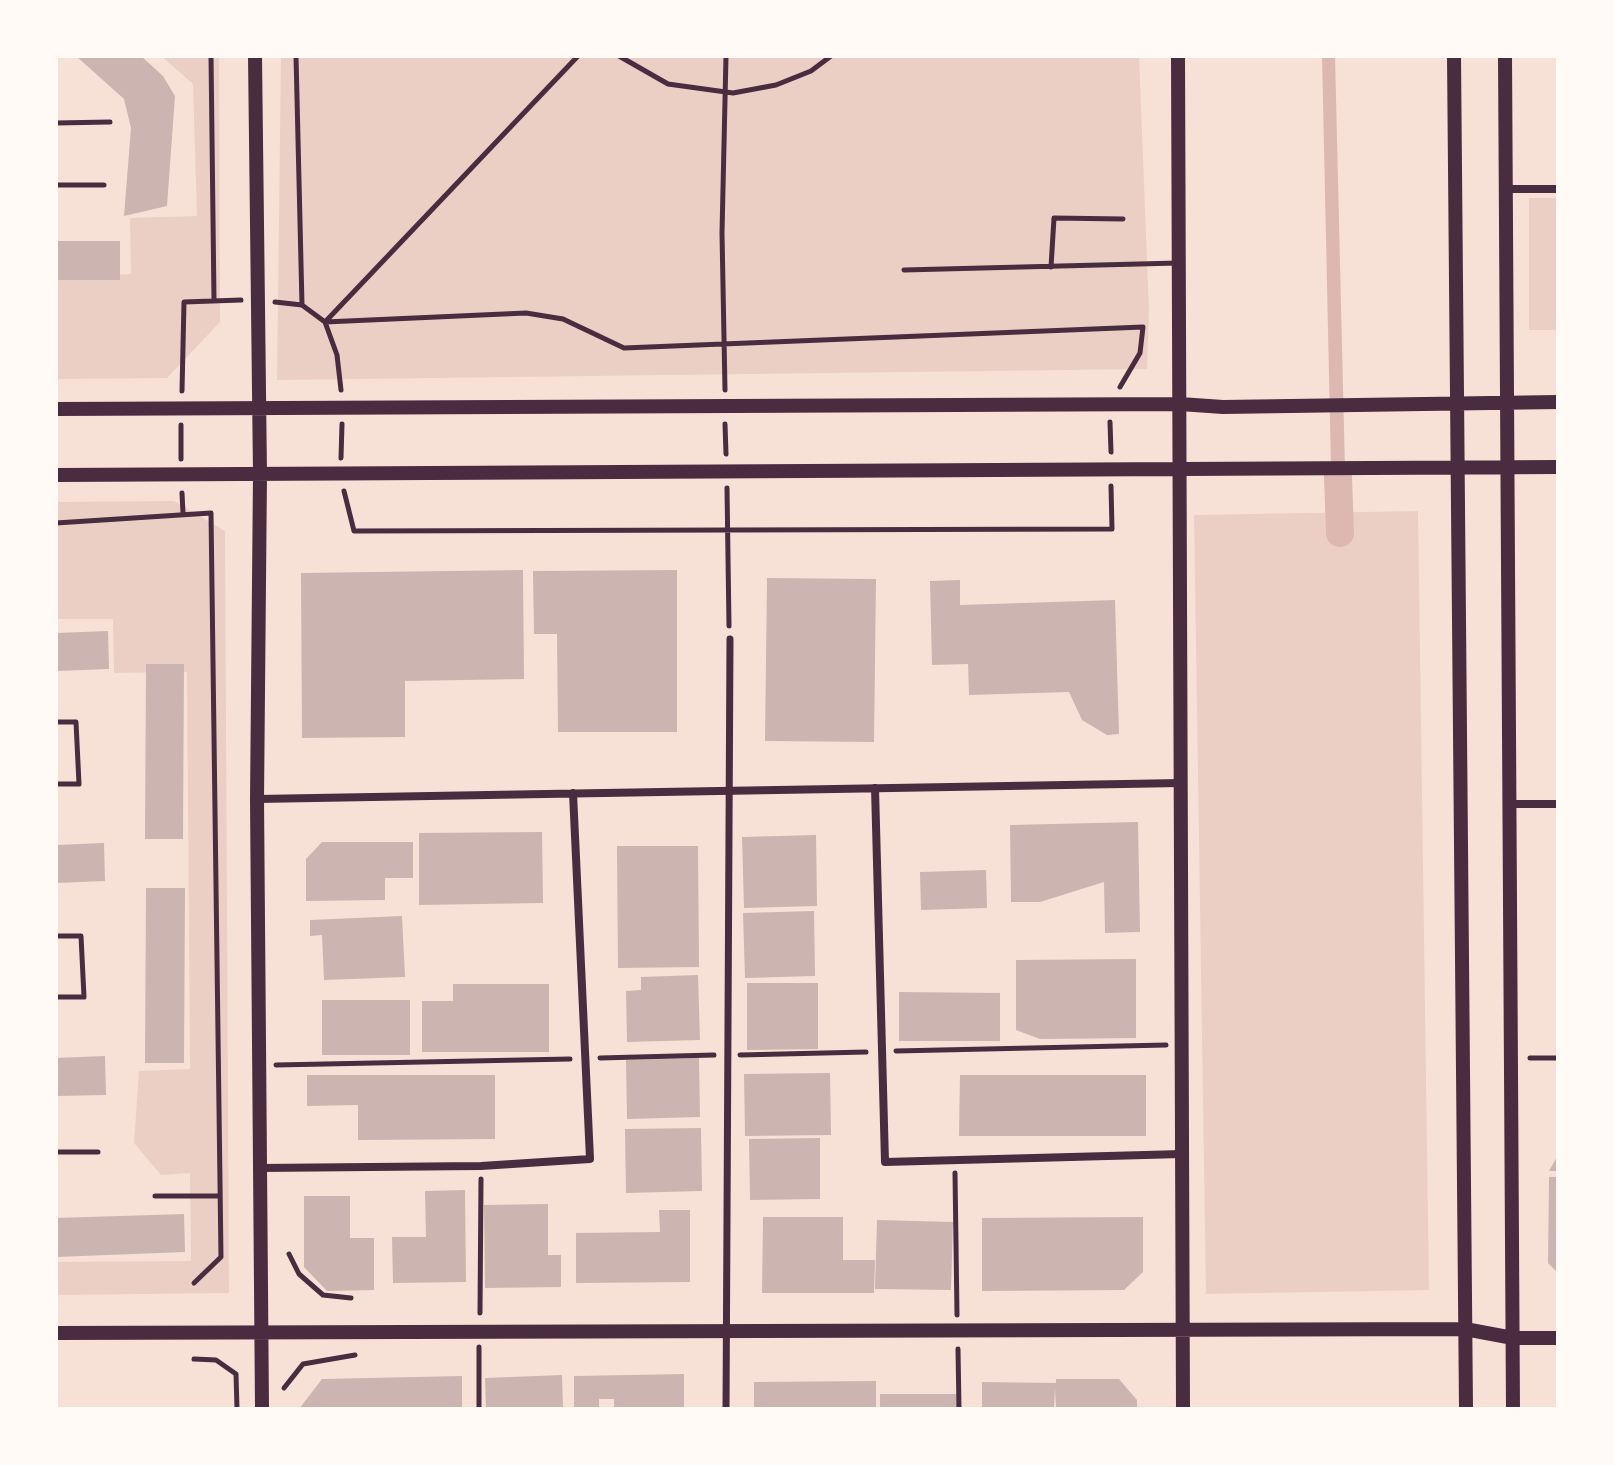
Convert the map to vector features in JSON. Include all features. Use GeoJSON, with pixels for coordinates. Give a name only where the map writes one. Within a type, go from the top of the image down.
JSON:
{"type":"FeatureCollection","features":[{"type":"Feature","properties":{"kind":"street"},"geometry":{"type":"LineString","coordinates":[[255,56],[260,408],[257,799],[262,1409]]}},
{"type":"Feature","properties":{"kind":"street"},"geometry":{"type":"LineString","coordinates":[[1178,56],[1183,1409]]}},
{"type":"Feature","properties":{"kind":"street"},"geometry":{"type":"LineString","coordinates":[[1454,56],[1466,1409]]}},
{"type":"Feature","properties":{"kind":"street"},"geometry":{"type":"LineString","coordinates":[[1505,56],[1513,1409]]}},
{"type":"Feature","properties":{"kind":"street"},"geometry":{"type":"LineString","coordinates":[[1505,189],[1558,189]]}},
{"type":"Feature","properties":{"kind":"street"},"geometry":{"type":"LineString","coordinates":[[56,409],[1180,404],[1223,407],[1558,402]]}},
{"type":"Feature","properties":{"kind":"street"},"geometry":{"type":"LineString","coordinates":[[56,475],[1558,467]]}},
{"type":"Feature","properties":{"kind":"street"},"geometry":{"type":"LineString","coordinates":[[726,1409],[730,639]]}},
{"type":"Feature","properties":{"kind":"street"},"geometry":{"type":"LineString","coordinates":[[257,799],[1181,783]]}},
{"type":"Feature","properties":{"kind":"street"},"geometry":{"type":"LineString","coordinates":[[875,788],[885,1162],[1182,1154]]}},
{"type":"Feature","properties":{"kind":"street"},"geometry":{"type":"LineString","coordinates":[[260,1168],[481,1166],[590,1159],[573,793]]}},
{"type":"Feature","properties":{"kind":"street"},"geometry":{"type":"LineString","coordinates":[[1509,804],[1558,804]]}},
{"type":"Feature","properties":{"kind":"street"},"geometry":{"type":"LineString","coordinates":[[56,1333],[1465,1329],[1513,1338],[1558,1338]]}},
{"type":"Feature","properties":{"kind":"lane"},"geometry":{"type":"LineString","coordinates":[[56,123],[110,122]]}},
{"type":"Feature","properties":{"kind":"lane"},"geometry":{"type":"LineString","coordinates":[[56,185],[104,185]]}},
{"type":"Feature","properties":{"kind":"lane"},"geometry":{"type":"LineString","coordinates":[[1051,267],[1054,218],[1123,219]]}},
{"type":"Feature","properties":{"kind":"lane"},"geometry":{"type":"LineString","coordinates":[[904,270],[1179,263]]}},
{"type":"Feature","properties":{"kind":"lane"},"geometry":{"type":"LineString","coordinates":[[56,722],[76,722],[79,784],[56,784]]}},
{"type":"Feature","properties":{"kind":"lane"},"geometry":{"type":"LineString","coordinates":[[56,936],[81,936],[84,997],[56,997]]}},
{"type":"Feature","properties":{"kind":"lane"},"geometry":{"type":"LineString","coordinates":[[56,1152],[98,1152]]}},
{"type":"Feature","properties":{"kind":"path"},"geometry":{"type":"LineString","coordinates":[[211,56],[214,300]]}},
{"type":"Feature","properties":{"kind":"path"},"geometry":{"type":"LineString","coordinates":[[296,56],[302,305]]}},
{"type":"Feature","properties":{"kind":"path"},"geometry":{"type":"LineString","coordinates":[[578,56],[325,322],[526,313],[563,319],[624,348],[1143,327]]}},
{"type":"Feature","properties":{"kind":"path"},"geometry":{"type":"LineString","coordinates":[[619,56],[668,84],[726,92],[776,85],[811,71],[831,56]]}},
{"type":"Feature","properties":{"kind":"path"},"geometry":{"type":"LineString","coordinates":[[725,405],[722,233],[726,56]]}},
{"type":"Feature","properties":{"kind":"path"},"geometry":{"type":"LineString","coordinates":[[725,420],[726,467]]}},
{"type":"Feature","properties":{"kind":"path"},"geometry":{"type":"LineString","coordinates":[[727,483],[730,639]]}},
{"type":"Feature","properties":{"kind":"path"},"geometry":{"type":"LineString","coordinates":[[56,523],[211,513],[221,1257],[194,1283]]}},
{"type":"Feature","properties":{"kind":"path"},"geometry":{"type":"LineString","coordinates":[[354,531],[1112,529]]}},
{"type":"Feature","properties":{"kind":"path"},"geometry":{"type":"LineString","coordinates":[[1513,1058],[1558,1058]]}},
{"type":"Feature","properties":{"kind":"path"},"geometry":{"type":"LineString","coordinates":[[955,1160],[959,1409]]}},
{"type":"Feature","properties":{"kind":"path"},"geometry":{"type":"LineString","coordinates":[[479,1409],[481,1166]]}},
{"type":"Feature","properties":{"kind":"path"},"geometry":{"type":"LineString","coordinates":[[155,1196],[220,1196]]}},
{"type":"Feature","properties":{"kind":"path"},"geometry":{"type":"LineString","coordinates":[[289,1254],[299,1274],[323,1295],[351,1298]]}},
{"type":"Feature","properties":{"kind":"path"},"geometry":{"type":"LineString","coordinates":[[283,1397],[284,1386],[303,1364],[355,1355]]}},
{"type":"Feature","properties":{"kind":"path"},"geometry":{"type":"LineString","coordinates":[[194,1359],[216,1360],[236,1374],[237,1409]]}},
{"type":"Feature","properties":{"kind":"shaded area"},"geometry":{"type":"Polygon","coordinates":[[[161,56],[219,56],[220,322],[167,378],[56,379],[56,277],[131,274],[130,218],[197,216],[193,84],[161,56]]]}},
{"type":"Feature","properties":{"kind":"shaded area"},"geometry":{"type":"Polygon","coordinates":[[[281,56],[1139,56],[1149,311],[1147,369],[277,380],[281,56]]]}},
{"type":"Feature","properties":{"kind":"shaded area"},"geometry":{"type":"Polygon","coordinates":[[[1322,56],[1335,56],[1346,512],[1332,512],[1322,56]]]}},
{"type":"Feature","properties":{"kind":"shaded area"},"geometry":{"type":"Polygon","coordinates":[[[1529,198],[1558,198],[1558,330],[1529,330],[1529,198]]]}},
{"type":"Feature","properties":{"kind":"shaded area"},"geometry":{"type":"Polygon","coordinates":[[[174,501],[225,531],[229,1293],[56,1295],[56,1262],[191,1261],[190,1173],[161,1175],[134,1143],[139,1071],[190,1069],[187,672],[114,673],[113,619],[56,619],[56,502],[174,501]]]}},
{"type":"Feature","properties":{"kind":"shaded area"},"geometry":{"type":"Polygon","coordinates":[[[1418,511],[1429,1290],[1206,1294],[1194,515],[1418,511]]]}},
{"type":"Feature","properties":{"kind":"building"},"geometry":{"type":"Polygon","coordinates":[[[76,56],[141,56],[163,76],[175,96],[167,206],[124,216],[131,128],[124,99],[76,56]]]}},
{"type":"Feature","properties":{"kind":"building"},"geometry":{"type":"Polygon","coordinates":[[[56,241],[120,241],[120,280],[56,280],[56,241]]]}},
{"type":"Feature","properties":{"kind":"building"},"geometry":{"type":"Polygon","coordinates":[[[523,570],[524,679],[405,681],[405,737],[302,738],[301,573],[523,570]]]}},
{"type":"Feature","properties":{"kind":"building"},"geometry":{"type":"Polygon","coordinates":[[[677,570],[677,732],[558,732],[557,634],[534,634],[533,571],[677,570]]]}},
{"type":"Feature","properties":{"kind":"building"},"geometry":{"type":"Polygon","coordinates":[[[767,578],[876,579],[874,742],[765,741],[767,578]]]}},
{"type":"Feature","properties":{"kind":"building"},"geometry":{"type":"Polygon","coordinates":[[[960,580],[960,605],[1115,600],[1119,734],[1107,735],[1082,720],[1069,692],[969,695],[968,664],[932,665],[930,581],[960,580]]]}},
{"type":"Feature","properties":{"kind":"building"},"geometry":{"type":"Polygon","coordinates":[[[108,631],[109,669],[56,671],[56,633],[108,631]]]}},
{"type":"Feature","properties":{"kind":"building"},"geometry":{"type":"Polygon","coordinates":[[[146,664],[184,664],[183,839],[145,839],[146,664]]]}},
{"type":"Feature","properties":{"kind":"building"},"geometry":{"type":"Polygon","coordinates":[[[1138,822],[1140,932],[1105,933],[1104,882],[1040,902],[1011,902],[1010,825],[1138,822]]]}},
{"type":"Feature","properties":{"kind":"building"},"geometry":{"type":"Polygon","coordinates":[[[542,832],[543,903],[419,905],[419,833],[542,832]]]}},
{"type":"Feature","properties":{"kind":"building"},"geometry":{"type":"Polygon","coordinates":[[[816,835],[817,906],[744,908],[742,837],[816,835]]]}},
{"type":"Feature","properties":{"kind":"building"},"geometry":{"type":"Polygon","coordinates":[[[322,842],[413,842],[413,878],[385,878],[385,900],[306,901],[306,859],[322,842]]]}},
{"type":"Feature","properties":{"kind":"building"},"geometry":{"type":"Polygon","coordinates":[[[104,843],[105,881],[56,883],[56,845],[104,843]]]}},
{"type":"Feature","properties":{"kind":"building"},"geometry":{"type":"Polygon","coordinates":[[[617,846],[698,846],[699,967],[618,968],[617,846]]]}},
{"type":"Feature","properties":{"kind":"building"},"geometry":{"type":"Polygon","coordinates":[[[986,870],[987,908],[921,910],[920,872],[986,870]]]}},
{"type":"Feature","properties":{"kind":"building"},"geometry":{"type":"Polygon","coordinates":[[[146,888],[185,888],[184,1063],[145,1063],[146,888]]]}},
{"type":"Feature","properties":{"kind":"building"},"geometry":{"type":"Polygon","coordinates":[[[814,911],[815,976],[745,978],[743,913],[814,911]]]}},
{"type":"Feature","properties":{"kind":"building"},"geometry":{"type":"Polygon","coordinates":[[[402,916],[405,977],[324,980],[322,935],[310,936],[310,920],[402,916]]]}},
{"type":"Feature","properties":{"kind":"building"},"geometry":{"type":"Polygon","coordinates":[[[1136,959],[1136,1038],[1040,1039],[1016,1030],[1016,960],[1136,959]]]}},
{"type":"Feature","properties":{"kind":"building"},"geometry":{"type":"Polygon","coordinates":[[[698,975],[700,1040],[627,1042],[626,991],[641,990],[641,977],[698,975]]]}},
{"type":"Feature","properties":{"kind":"building"},"geometry":{"type":"Polygon","coordinates":[[[747,983],[818,983],[818,1049],[747,1050],[747,983]]]}},
{"type":"Feature","properties":{"kind":"building"},"geometry":{"type":"Polygon","coordinates":[[[453,984],[549,984],[549,1052],[422,1052],[422,1001],[453,1001],[453,984]]]}},
{"type":"Feature","properties":{"kind":"building"},"geometry":{"type":"Polygon","coordinates":[[[899,992],[1000,993],[1000,1041],[899,1041],[899,992]]]}},
{"type":"Feature","properties":{"kind":"building"},"geometry":{"type":"Polygon","coordinates":[[[322,1000],[410,1000],[410,1055],[322,1055],[322,1000]]]}},
{"type":"Feature","properties":{"kind":"building"},"geometry":{"type":"Polygon","coordinates":[[[105,1056],[106,1095],[56,1096],[56,1058],[105,1056]]]}},
{"type":"Feature","properties":{"kind":"building"},"geometry":{"type":"Polygon","coordinates":[[[699,1058],[700,1117],[627,1119],[626,1060],[699,1058]]]}},
{"type":"Feature","properties":{"kind":"building"},"geometry":{"type":"Polygon","coordinates":[[[830,1073],[831,1135],[745,1136],[744,1074],[830,1073]]]}},
{"type":"Feature","properties":{"kind":"building"},"geometry":{"type":"Polygon","coordinates":[[[307,1075],[495,1075],[495,1139],[358,1140],[358,1105],[307,1106],[307,1075]]]}},
{"type":"Feature","properties":{"kind":"building"},"geometry":{"type":"Polygon","coordinates":[[[960,1075],[1146,1075],[1146,1136],[959,1136],[960,1075]]]}},
{"type":"Feature","properties":{"kind":"building"},"geometry":{"type":"Polygon","coordinates":[[[701,1128],[702,1191],[626,1193],[625,1129],[701,1128]]]}},
{"type":"Feature","properties":{"kind":"building"},"geometry":{"type":"Polygon","coordinates":[[[820,1138],[820,1199],[750,1200],[749,1139],[820,1138]]]}},
{"type":"Feature","properties":{"kind":"building"},"geometry":{"type":"Polygon","coordinates":[[[1558,1155],[1558,1171],[1549,1171],[1558,1155]]]}},
{"type":"Feature","properties":{"kind":"building"},"geometry":{"type":"Polygon","coordinates":[[[1549,1177],[1558,1177],[1558,1273],[1548,1263],[1549,1177]]]}},
{"type":"Feature","properties":{"kind":"building"},"geometry":{"type":"Polygon","coordinates":[[[465,1190],[466,1282],[393,1283],[392,1237],[426,1237],[425,1191],[465,1190]]]}},
{"type":"Feature","properties":{"kind":"building"},"geometry":{"type":"Polygon","coordinates":[[[304,1196],[350,1196],[350,1238],[374,1238],[374,1290],[327,1291],[304,1267],[304,1196]]]}},
{"type":"Feature","properties":{"kind":"building"},"geometry":{"type":"Polygon","coordinates":[[[548,1204],[548,1255],[561,1255],[561,1287],[485,1288],[484,1205],[548,1204]]]}},
{"type":"Feature","properties":{"kind":"building"},"geometry":{"type":"Polygon","coordinates":[[[659,1210],[690,1210],[690,1282],[576,1283],[576,1233],[660,1232],[659,1210]]]}},
{"type":"Feature","properties":{"kind":"building"},"geometry":{"type":"Polygon","coordinates":[[[184,1214],[185,1252],[56,1257],[56,1218],[184,1214]]]}},
{"type":"Feature","properties":{"kind":"building"},"geometry":{"type":"Polygon","coordinates":[[[763,1217],[843,1217],[843,1260],[875,1260],[874,1293],[762,1293],[763,1217]]]}},
{"type":"Feature","properties":{"kind":"building"},"geometry":{"type":"Polygon","coordinates":[[[1143,1217],[1143,1272],[1124,1290],[982,1291],[982,1218],[1143,1217]]]}},
{"type":"Feature","properties":{"kind":"building"},"geometry":{"type":"Polygon","coordinates":[[[877,1220],[953,1222],[951,1290],[875,1289],[877,1220]]]}},
{"type":"Feature","properties":{"kind":"building"},"geometry":{"type":"Polygon","coordinates":[[[684,1374],[684,1409],[614,1409],[614,1399],[599,1399],[599,1408],[574,1408],[574,1376],[684,1374]]]}},
{"type":"Feature","properties":{"kind":"building"},"geometry":{"type":"Polygon","coordinates":[[[562,1375],[563,1408],[486,1409],[485,1378],[562,1375]]]}},
{"type":"Feature","properties":{"kind":"building"},"geometry":{"type":"Polygon","coordinates":[[[462,1376],[462,1409],[299,1409],[322,1379],[462,1376]]]}},
{"type":"Feature","properties":{"kind":"building"},"geometry":{"type":"Polygon","coordinates":[[[1056,1379],[1119,1379],[1137,1400],[1137,1409],[1056,1409],[1055,1388],[1054,1409],[982,1409],[982,1382],[1056,1383],[1056,1379]]]}},
{"type":"Feature","properties":{"kind":"building"},"geometry":{"type":"Polygon","coordinates":[[[876,1381],[876,1409],[754,1409],[754,1382],[876,1381]]]}},
{"type":"Feature","properties":{"kind":"building"},"geometry":{"type":"Polygon","coordinates":[[[880,1394],[957,1394],[957,1409],[880,1409],[880,1394]]]}},
{"type":"Feature","properties":{"kind":"waterway"},"geometry":{"type":"LineString","coordinates":[[1338,477],[1340,533]]}}]}
